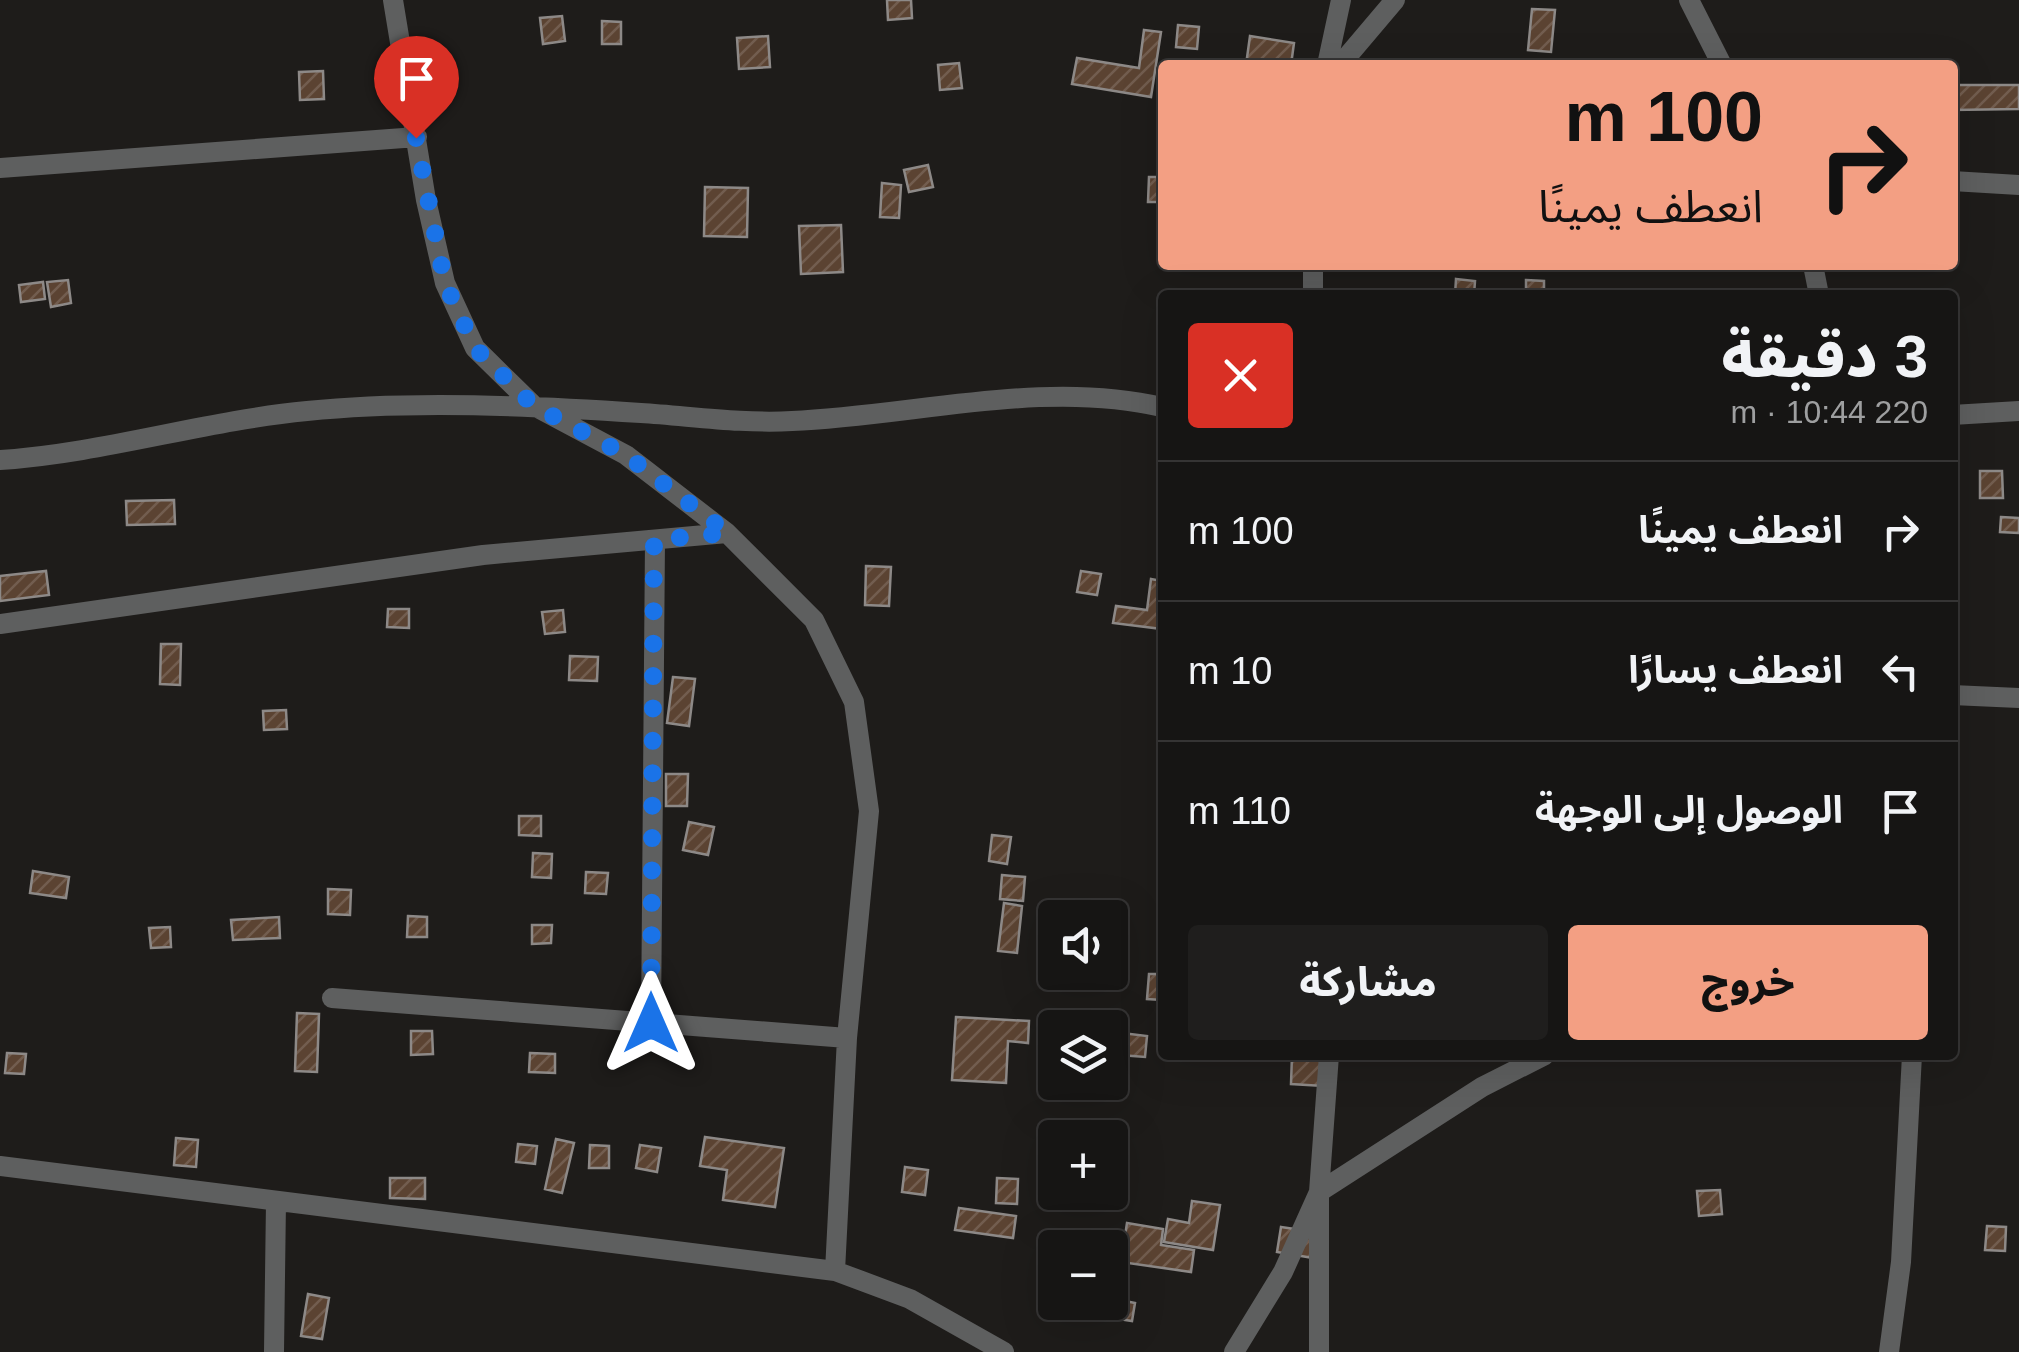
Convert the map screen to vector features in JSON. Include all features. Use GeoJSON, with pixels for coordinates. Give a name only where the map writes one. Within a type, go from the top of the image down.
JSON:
{"type":"FeatureCollection","features":[{"type":"Feature","properties":{"kind":"street"},"geometry":{"type":"LineString","coordinates":[[394,0],[445,283],[475,348],[534,406],[626,455],[728,533],[814,620],[854,702],[869,811],[848,1038],[835,1271]]}},
{"type":"Feature","properties":{"kind":"street"},"geometry":{"type":"LineString","coordinates":[[1328,60],[1341,0]]}},
{"type":"Feature","properties":{"kind":"street"},"geometry":{"type":"LineString","coordinates":[[1344,60],[1394,0]]}},
{"type":"Feature","properties":{"kind":"street"},"geometry":{"type":"LineString","coordinates":[[1688,0],[1719,60]]}},
{"type":"Feature","properties":{"kind":"street"},"geometry":{"type":"LineString","coordinates":[[0,168],[416,138]]}},
{"type":"Feature","properties":{"kind":"street"},"geometry":{"type":"LineString","coordinates":[[1958,181],[2019,186]]}},
{"type":"Feature","properties":{"kind":"street"},"geometry":{"type":"LineString","coordinates":[[0,460],[83,453],[152,435],[308,410],[534,406],[789,422],[1060,398],[1134,400],[1158,406]]}},
{"type":"Feature","properties":{"kind":"street"},"geometry":{"type":"LineString","coordinates":[[1958,415],[2019,411]]}},
{"type":"Feature","properties":{"kind":"street"},"geometry":{"type":"LineString","coordinates":[[0,624],[483,555],[728,533]]}},
{"type":"Feature","properties":{"kind":"street"},"geometry":{"type":"LineString","coordinates":[[651,1023],[654,540]]}},
{"type":"Feature","properties":{"kind":"street"},"geometry":{"type":"LineString","coordinates":[[1958,695],[2019,698]]}},
{"type":"Feature","properties":{"kind":"street"},"geometry":{"type":"LineString","coordinates":[[332,998],[848,1038]]}},
{"type":"Feature","properties":{"kind":"street"},"geometry":{"type":"LineString","coordinates":[[1319,1352],[1319,1192],[1329,1060]]}},
{"type":"Feature","properties":{"kind":"street"},"geometry":{"type":"LineString","coordinates":[[1234,1352],[1284,1272],[1319,1192],[1482,1087],[1535,1060]]}},
{"type":"Feature","properties":{"kind":"street"},"geometry":{"type":"LineString","coordinates":[[1889,1352],[1901,1262],[1912,1060]]}},
{"type":"Feature","properties":{"kind":"street"},"geometry":{"type":"LineString","coordinates":[[0,1166],[835,1271],[910,1299],[1004,1352]]}},
{"type":"Feature","properties":{"kind":"street"},"geometry":{"type":"LineString","coordinates":[[274,1352],[276,1201]]}},
{"type":"Feature","properties":{"kind":"building"},"geometry":{"type":"Polygon","coordinates":[[[887,0],[911,0],[912,18],[888,20],[887,0]]]}},
{"type":"Feature","properties":{"kind":"building"},"geometry":{"type":"Polygon","coordinates":[[[1532,9],[1555,10],[1551,52],[1528,50],[1532,9]]]}},
{"type":"Feature","properties":{"kind":"building"},"geometry":{"type":"Polygon","coordinates":[[[562,16],[565,41],[543,44],[540,18],[562,16]]]}},
{"type":"Feature","properties":{"kind":"building"},"geometry":{"type":"Polygon","coordinates":[[[602,21],[621,22],[621,44],[602,44],[602,21]]]}},
{"type":"Feature","properties":{"kind":"building"},"geometry":{"type":"Polygon","coordinates":[[[1178,25],[1199,27],[1197,49],[1176,47],[1178,25]]]}},
{"type":"Feature","properties":{"kind":"building"},"geometry":{"type":"Polygon","coordinates":[[[1144,30],[1161,32],[1151,97],[1072,84],[1077,58],[1139,68],[1144,30]]]}},
{"type":"Feature","properties":{"kind":"building"},"geometry":{"type":"Polygon","coordinates":[[[768,36],[770,67],[739,69],[737,38],[768,36]]]}},
{"type":"Feature","properties":{"kind":"building"},"geometry":{"type":"Polygon","coordinates":[[[1250,36],[1294,43],[1292,60],[1247,60],[1250,36]]]}},
{"type":"Feature","properties":{"kind":"building"},"geometry":{"type":"Polygon","coordinates":[[[959,63],[962,88],[940,90],[938,65],[959,63]]]}},
{"type":"Feature","properties":{"kind":"building"},"geometry":{"type":"Polygon","coordinates":[[[323,71],[324,99],[300,100],[299,72],[323,71]]]}},
{"type":"Feature","properties":{"kind":"building"},"geometry":{"type":"Polygon","coordinates":[[[1958,85],[2019,85],[2019,109],[1958,110],[1958,85]]]}},
{"type":"Feature","properties":{"kind":"building"},"geometry":{"type":"Polygon","coordinates":[[[928,165],[933,187],[909,192],[904,170],[928,165]]]}},
{"type":"Feature","properties":{"kind":"building"},"geometry":{"type":"Polygon","coordinates":[[[1149,177],[1158,177],[1158,202],[1148,202],[1149,177]]]}},
{"type":"Feature","properties":{"kind":"building"},"geometry":{"type":"Polygon","coordinates":[[[882,183],[901,185],[899,218],[880,217],[882,183]]]}},
{"type":"Feature","properties":{"kind":"building"},"geometry":{"type":"Polygon","coordinates":[[[705,187],[748,188],[747,237],[704,236],[705,187]]]}},
{"type":"Feature","properties":{"kind":"building"},"geometry":{"type":"Polygon","coordinates":[[[841,225],[843,272],[801,274],[799,226],[841,225]]]}},
{"type":"Feature","properties":{"kind":"building"},"geometry":{"type":"Polygon","coordinates":[[[1456,279],[1475,281],[1474,290],[1455,290],[1456,279]]]}},
{"type":"Feature","properties":{"kind":"building"},"geometry":{"type":"Polygon","coordinates":[[[68,280],[71,303],[51,307],[47,282],[68,280]]]}},
{"type":"Feature","properties":{"kind":"building"},"geometry":{"type":"Polygon","coordinates":[[[1526,280],[1544,281],[1544,290],[1526,290],[1526,280]]]}},
{"type":"Feature","properties":{"kind":"building"},"geometry":{"type":"Polygon","coordinates":[[[43,282],[45,299],[21,302],[19,285],[43,282]]]}},
{"type":"Feature","properties":{"kind":"building"},"geometry":{"type":"Polygon","coordinates":[[[1980,471],[2002,471],[2003,498],[1980,498],[1980,471]]]}},
{"type":"Feature","properties":{"kind":"building"},"geometry":{"type":"Polygon","coordinates":[[[174,500],[175,524],[127,525],[126,501],[174,500]]]}},
{"type":"Feature","properties":{"kind":"building"},"geometry":{"type":"Polygon","coordinates":[[[2001,517],[2019,518],[2019,533],[2000,532],[2001,517]]]}},
{"type":"Feature","properties":{"kind":"building"},"geometry":{"type":"Polygon","coordinates":[[[866,566],[891,567],[889,606],[865,605],[866,566]]]}},
{"type":"Feature","properties":{"kind":"building"},"geometry":{"type":"Polygon","coordinates":[[[46,571],[49,595],[0,601],[0,576],[46,571]]]}},
{"type":"Feature","properties":{"kind":"building"},"geometry":{"type":"Polygon","coordinates":[[[1081,571],[1101,574],[1097,595],[1077,592],[1081,571]]]}},
{"type":"Feature","properties":{"kind":"building"},"geometry":{"type":"Polygon","coordinates":[[[1151,579],[1158,580],[1158,629],[1113,623],[1116,606],[1147,610],[1151,579]]]}},
{"type":"Feature","properties":{"kind":"building"},"geometry":{"type":"Polygon","coordinates":[[[388,609],[409,609],[409,628],[387,627],[388,609]]]}},
{"type":"Feature","properties":{"kind":"building"},"geometry":{"type":"Polygon","coordinates":[[[563,610],[565,632],[545,634],[542,612],[563,610]]]}},
{"type":"Feature","properties":{"kind":"building"},"geometry":{"type":"Polygon","coordinates":[[[161,644],[181,644],[180,685],[160,684],[161,644]]]}},
{"type":"Feature","properties":{"kind":"building"},"geometry":{"type":"Polygon","coordinates":[[[570,656],[598,657],[597,681],[569,680],[570,656]]]}},
{"type":"Feature","properties":{"kind":"building"},"geometry":{"type":"Polygon","coordinates":[[[673,677],[695,679],[689,726],[667,723],[673,677]]]}},
{"type":"Feature","properties":{"kind":"building"},"geometry":{"type":"Polygon","coordinates":[[[286,710],[287,729],[264,730],[263,711],[286,710]]]}},
{"type":"Feature","properties":{"kind":"building"},"geometry":{"type":"Polygon","coordinates":[[[666,774],[688,774],[687,806],[666,806],[666,774]]]}},
{"type":"Feature","properties":{"kind":"building"},"geometry":{"type":"Polygon","coordinates":[[[519,816],[541,816],[541,836],[519,835],[519,816]]]}},
{"type":"Feature","properties":{"kind":"building"},"geometry":{"type":"Polygon","coordinates":[[[689,822],[714,827],[708,855],[683,850],[689,822]]]}},
{"type":"Feature","properties":{"kind":"building"},"geometry":{"type":"Polygon","coordinates":[[[992,835],[1011,837],[1007,864],[989,861],[992,835]]]}},
{"type":"Feature","properties":{"kind":"building"},"geometry":{"type":"Polygon","coordinates":[[[533,853],[552,854],[551,878],[532,877],[533,853]]]}},
{"type":"Feature","properties":{"kind":"building"},"geometry":{"type":"Polygon","coordinates":[[[33,871],[69,877],[66,898],[30,893],[33,871]]]}},
{"type":"Feature","properties":{"kind":"building"},"geometry":{"type":"Polygon","coordinates":[[[586,872],[608,873],[606,894],[585,893],[586,872]]]}},
{"type":"Feature","properties":{"kind":"building"},"geometry":{"type":"Polygon","coordinates":[[[1002,875],[1025,877],[1023,901],[1000,899],[1002,875]]]}},
{"type":"Feature","properties":{"kind":"building"},"geometry":{"type":"Polygon","coordinates":[[[328,889],[351,890],[350,915],[328,914],[328,889]]]}},
{"type":"Feature","properties":{"kind":"building"},"geometry":{"type":"Polygon","coordinates":[[[1004,903],[1022,906],[1017,953],[998,951],[1004,903]]]}},
{"type":"Feature","properties":{"kind":"building"},"geometry":{"type":"Polygon","coordinates":[[[408,916],[427,917],[427,937],[407,937],[408,916]]]}},
{"type":"Feature","properties":{"kind":"building"},"geometry":{"type":"Polygon","coordinates":[[[279,917],[280,938],[233,940],[231,920],[279,917]]]}},
{"type":"Feature","properties":{"kind":"building"},"geometry":{"type":"Polygon","coordinates":[[[532,925],[552,925],[551,943],[532,944],[532,925]]]}},
{"type":"Feature","properties":{"kind":"building"},"geometry":{"type":"Polygon","coordinates":[[[170,927],[171,947],[151,948],[149,928],[170,927]]]}},
{"type":"Feature","properties":{"kind":"building"},"geometry":{"type":"Polygon","coordinates":[[[1149,974],[1158,974],[1158,1000],[1147,999],[1149,974]]]}},
{"type":"Feature","properties":{"kind":"building"},"geometry":{"type":"Polygon","coordinates":[[[297,1013],[319,1014],[317,1072],[295,1071],[297,1013]]]}},
{"type":"Feature","properties":{"kind":"building"},"geometry":{"type":"Polygon","coordinates":[[[956,1017],[1029,1021],[1028,1043],[1008,1041],[1006,1083],[952,1080],[956,1017]]]}},
{"type":"Feature","properties":{"kind":"building"},"geometry":{"type":"Polygon","coordinates":[[[411,1031],[432,1031],[433,1054],[411,1055],[411,1031]]]}},
{"type":"Feature","properties":{"kind":"building"},"geometry":{"type":"Polygon","coordinates":[[[1128,1034],[1147,1036],[1145,1057],[1128,1056],[1128,1034]]]}},
{"type":"Feature","properties":{"kind":"building"},"geometry":{"type":"Polygon","coordinates":[[[7,1053],[26,1054],[24,1074],[5,1073],[7,1053]]]}},
{"type":"Feature","properties":{"kind":"building"},"geometry":{"type":"Polygon","coordinates":[[[530,1053],[555,1054],[555,1073],[529,1072],[530,1053]]]}},
{"type":"Feature","properties":{"kind":"building"},"geometry":{"type":"Polygon","coordinates":[[[1292,1060],[1325,1060],[1323,1086],[1291,1084],[1292,1060]]]}},
{"type":"Feature","properties":{"kind":"building"},"geometry":{"type":"Polygon","coordinates":[[[705,1137],[784,1148],[775,1207],[723,1200],[727,1170],[700,1166],[705,1137]]]}},
{"type":"Feature","properties":{"kind":"building"},"geometry":{"type":"Polygon","coordinates":[[[176,1138],[198,1140],[196,1167],[174,1165],[176,1138]]]}},
{"type":"Feature","properties":{"kind":"building"},"geometry":{"type":"Polygon","coordinates":[[[556,1139],[574,1143],[562,1193],[545,1189],[556,1139]]]}},
{"type":"Feature","properties":{"kind":"building"},"geometry":{"type":"Polygon","coordinates":[[[518,1144],[537,1146],[535,1164],[516,1162],[518,1144]]]}},
{"type":"Feature","properties":{"kind":"building"},"geometry":{"type":"Polygon","coordinates":[[[590,1145],[609,1146],[609,1168],[589,1168],[590,1145]]]}},
{"type":"Feature","properties":{"kind":"building"},"geometry":{"type":"Polygon","coordinates":[[[640,1145],[661,1148],[657,1172],[636,1168],[640,1145]]]}},
{"type":"Feature","properties":{"kind":"building"},"geometry":{"type":"Polygon","coordinates":[[[905,1167],[928,1170],[925,1195],[902,1192],[905,1167]]]}},
{"type":"Feature","properties":{"kind":"building"},"geometry":{"type":"Polygon","coordinates":[[[390,1178],[425,1178],[425,1199],[390,1198],[390,1178]]]}},
{"type":"Feature","properties":{"kind":"building"},"geometry":{"type":"Polygon","coordinates":[[[997,1178],[1018,1179],[1017,1204],[996,1203],[997,1178]]]}},
{"type":"Feature","properties":{"kind":"building"},"geometry":{"type":"Polygon","coordinates":[[[1720,1190],[1722,1214],[1699,1216],[1697,1191],[1720,1190]]]}},
{"type":"Feature","properties":{"kind":"building"},"geometry":{"type":"Polygon","coordinates":[[[1192,1201],[1220,1205],[1213,1250],[1164,1242],[1168,1219],[1189,1223],[1192,1201]]]}},
{"type":"Feature","properties":{"kind":"building"},"geometry":{"type":"Polygon","coordinates":[[[959,1208],[1016,1216],[1013,1238],[955,1230],[959,1208]]]}},
{"type":"Feature","properties":{"kind":"building"},"geometry":{"type":"Polygon","coordinates":[[[1127,1223],[1163,1229],[1161,1245],[1194,1250],[1191,1272],[1128,1263],[1127,1223]]]}},
{"type":"Feature","properties":{"kind":"building"},"geometry":{"type":"Polygon","coordinates":[[[1987,1226],[2006,1227],[2005,1251],[1985,1250],[1987,1226]]]}},
{"type":"Feature","properties":{"kind":"building"},"geometry":{"type":"Polygon","coordinates":[[[1281,1227],[1322,1233],[1319,1259],[1277,1252],[1281,1227]]]}},
{"type":"Feature","properties":{"kind":"building"},"geometry":{"type":"Polygon","coordinates":[[[308,1294],[329,1298],[322,1339],[301,1336],[308,1294]]]}},
{"type":"Feature","properties":{"kind":"building"},"geometry":{"type":"Polygon","coordinates":[[[1128,1302],[1135,1303],[1132,1321],[1125,1320],[1128,1302]]]}},
{"type":"Feature","properties":{"kind":"route"},"geometry":{"type":"LineString","coordinates":[[416,138],[445,283],[475,348],[534,406],[626,455],[728,533],[654,540],[651,1023]]}}]}
